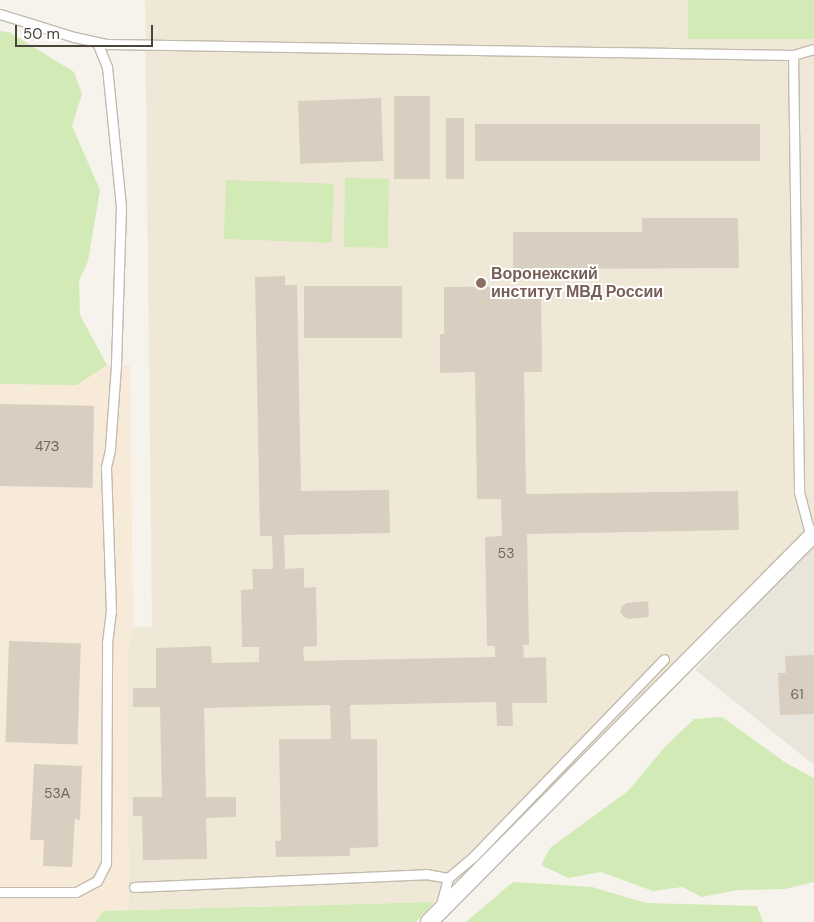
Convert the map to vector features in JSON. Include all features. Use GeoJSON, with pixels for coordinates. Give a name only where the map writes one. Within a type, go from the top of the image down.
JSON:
{"type":"FeatureCollection","features":[{"type":"Feature","properties":{"kind":"street"},"geometry":{"type":"LineString","coordinates":[[434,916],[813,536]]}},
{"type":"Feature","properties":{"kind":"lane"},"geometry":{"type":"LineString","coordinates":[[0,14],[97,42],[118,45],[793,55],[814,49]]}},
{"type":"Feature","properties":{"kind":"lane"},"geometry":{"type":"LineString","coordinates":[[0,892],[76,892],[97,881],[106,863],[107,643],[111,611],[106,466],[110,449],[116,365],[121,207],[107,68],[97,42]]}},
{"type":"Feature","properties":{"kind":"lane"},"geometry":{"type":"LineString","coordinates":[[793,55],[799,492],[813,536]]}},
{"type":"Feature","properties":{"kind":"lane"},"geometry":{"type":"LineString","coordinates":[[434,916],[448,878],[474,857],[664,659]]}},
{"type":"Feature","properties":{"kind":"lane"},"geometry":{"type":"LineString","coordinates":[[134,887],[426,874],[448,878]]}},
{"type":"Feature","properties":{"kind":"shaded area","name":"Воронежский институт МВД России"},"geometry":{"type":"Polygon","coordinates":[[[145,0],[814,0],[814,522],[434,902],[129,910],[127,655],[133,627],[152,626],[145,0]]]}},
{"type":"Feature","properties":{"kind":"shaded area"},"geometry":{"type":"Polygon","coordinates":[[[130,365],[133,627],[127,655],[129,910],[103,911],[96,922],[0,922],[0,367],[130,365]]]}},
{"type":"Feature","properties":{"kind":"shaded area"},"geometry":{"type":"Polygon","coordinates":[[[814,545],[814,765],[695,670],[814,545]]]}},
{"type":"Feature","properties":{"kind":"green space"},"geometry":{"type":"Polygon","coordinates":[[[688,0],[814,0],[814,39],[688,39],[688,0]]]}},
{"type":"Feature","properties":{"kind":"green space"},"geometry":{"type":"Polygon","coordinates":[[[0,31],[9,32],[74,72],[82,94],[72,126],[100,190],[88,261],[79,281],[80,315],[107,365],[77,385],[0,384],[0,31]]]}},
{"type":"Feature","properties":{"kind":"green space"},"geometry":{"type":"Polygon","coordinates":[[[345,178],[389,179],[388,248],[344,247],[345,178]]]}},
{"type":"Feature","properties":{"kind":"green space"},"geometry":{"type":"Polygon","coordinates":[[[226,180],[334,184],[332,243],[224,239],[226,180]]]}},
{"type":"Feature","properties":{"kind":"green space"},"geometry":{"type":"Polygon","coordinates":[[[722,717],[786,763],[814,778],[814,882],[785,889],[738,890],[702,897],[682,887],[653,891],[601,872],[568,878],[541,865],[550,848],[628,791],[664,748],[694,719],[722,717]]]}},
{"type":"Feature","properties":{"kind":"green space"},"geometry":{"type":"Polygon","coordinates":[[[513,882],[592,887],[646,903],[757,906],[763,922],[466,922],[513,882]]]}},
{"type":"Feature","properties":{"kind":"green space"},"geometry":{"type":"Polygon","coordinates":[[[434,902],[416,922],[96,922],[103,911],[434,902]]]}},
{"type":"Feature","properties":{"kind":"building"},"geometry":{"type":"Polygon","coordinates":[[[394,96],[430,96],[430,179],[394,179],[394,96]]]}},
{"type":"Feature","properties":{"kind":"building"},"geometry":{"type":"Polygon","coordinates":[[[381,98],[383,161],[300,164],[298,101],[381,98]]]}},
{"type":"Feature","properties":{"kind":"building"},"geometry":{"type":"Polygon","coordinates":[[[446,118],[464,118],[464,179],[446,179],[446,118]]]}},
{"type":"Feature","properties":{"kind":"building"},"geometry":{"type":"Polygon","coordinates":[[[475,124],[760,124],[760,161],[475,161],[475,124]]]}},
{"type":"Feature","properties":{"kind":"building"},"geometry":{"type":"Polygon","coordinates":[[[642,218],[738,218],[739,268],[513,269],[513,232],[642,232],[642,218]]]}},
{"type":"Feature","properties":{"kind":"building","name":"Воронежский институт МВД России"},"geometry":{"type":"Polygon","coordinates":[[[285,276],[285,285],[297,285],[301,491],[389,490],[390,533],[284,535],[285,569],[304,568],[304,588],[316,587],[317,646],[303,647],[304,661],[495,657],[495,646],[487,646],[485,537],[502,536],[501,499],[477,499],[475,372],[440,373],[440,334],[444,334],[444,287],[541,286],[542,372],[524,372],[526,494],[738,491],[739,530],[527,534],[529,645],[523,645],[524,658],[546,657],[547,703],[512,703],[513,726],[497,726],[496,702],[350,705],[351,739],[377,739],[378,847],[350,848],[350,856],[276,857],[275,841],[281,841],[279,739],[331,739],[330,705],[204,708],[206,797],[236,797],[236,817],[206,818],[207,859],[143,860],[142,816],[133,816],[133,797],[162,797],[160,707],[133,707],[133,688],[156,688],[156,648],[211,646],[212,663],[259,662],[259,647],[242,647],[241,590],[253,589],[252,569],[273,569],[272,536],[260,536],[255,277],[285,276]]]}},
{"type":"Feature","properties":{"kind":"building"},"geometry":{"type":"Polygon","coordinates":[[[304,286],[402,286],[402,338],[304,338],[304,286]]]}},
{"type":"Feature","properties":{"kind":"building"},"geometry":{"type":"Polygon","coordinates":[[[0,404],[94,406],[93,488],[0,486],[0,404]]]}},
{"type":"Feature","properties":{"kind":"building"},"geometry":{"type":"Polygon","coordinates":[[[648,601],[649,617],[629,619],[620,612],[622,606],[627,603],[648,601]]]}},
{"type":"Feature","properties":{"kind":"building"},"geometry":{"type":"Polygon","coordinates":[[[9,641],[81,644],[77,744],[5,742],[9,641]]]}},
{"type":"Feature","properties":{"kind":"building"},"geometry":{"type":"Polygon","coordinates":[[[814,655],[814,714],[780,715],[778,673],[786,673],[785,656],[814,655]]]}},
{"type":"Feature","properties":{"kind":"building"},"geometry":{"type":"Polygon","coordinates":[[[34,764],[82,766],[80,820],[75,819],[72,867],[43,866],[44,840],[30,840],[34,764]]]}},
{"type":"Feature","properties":{"kind":"place","name":"Воронежский институт МВД России"},"geometry":{"type":"Point","coordinates":[481,283]}}]}
